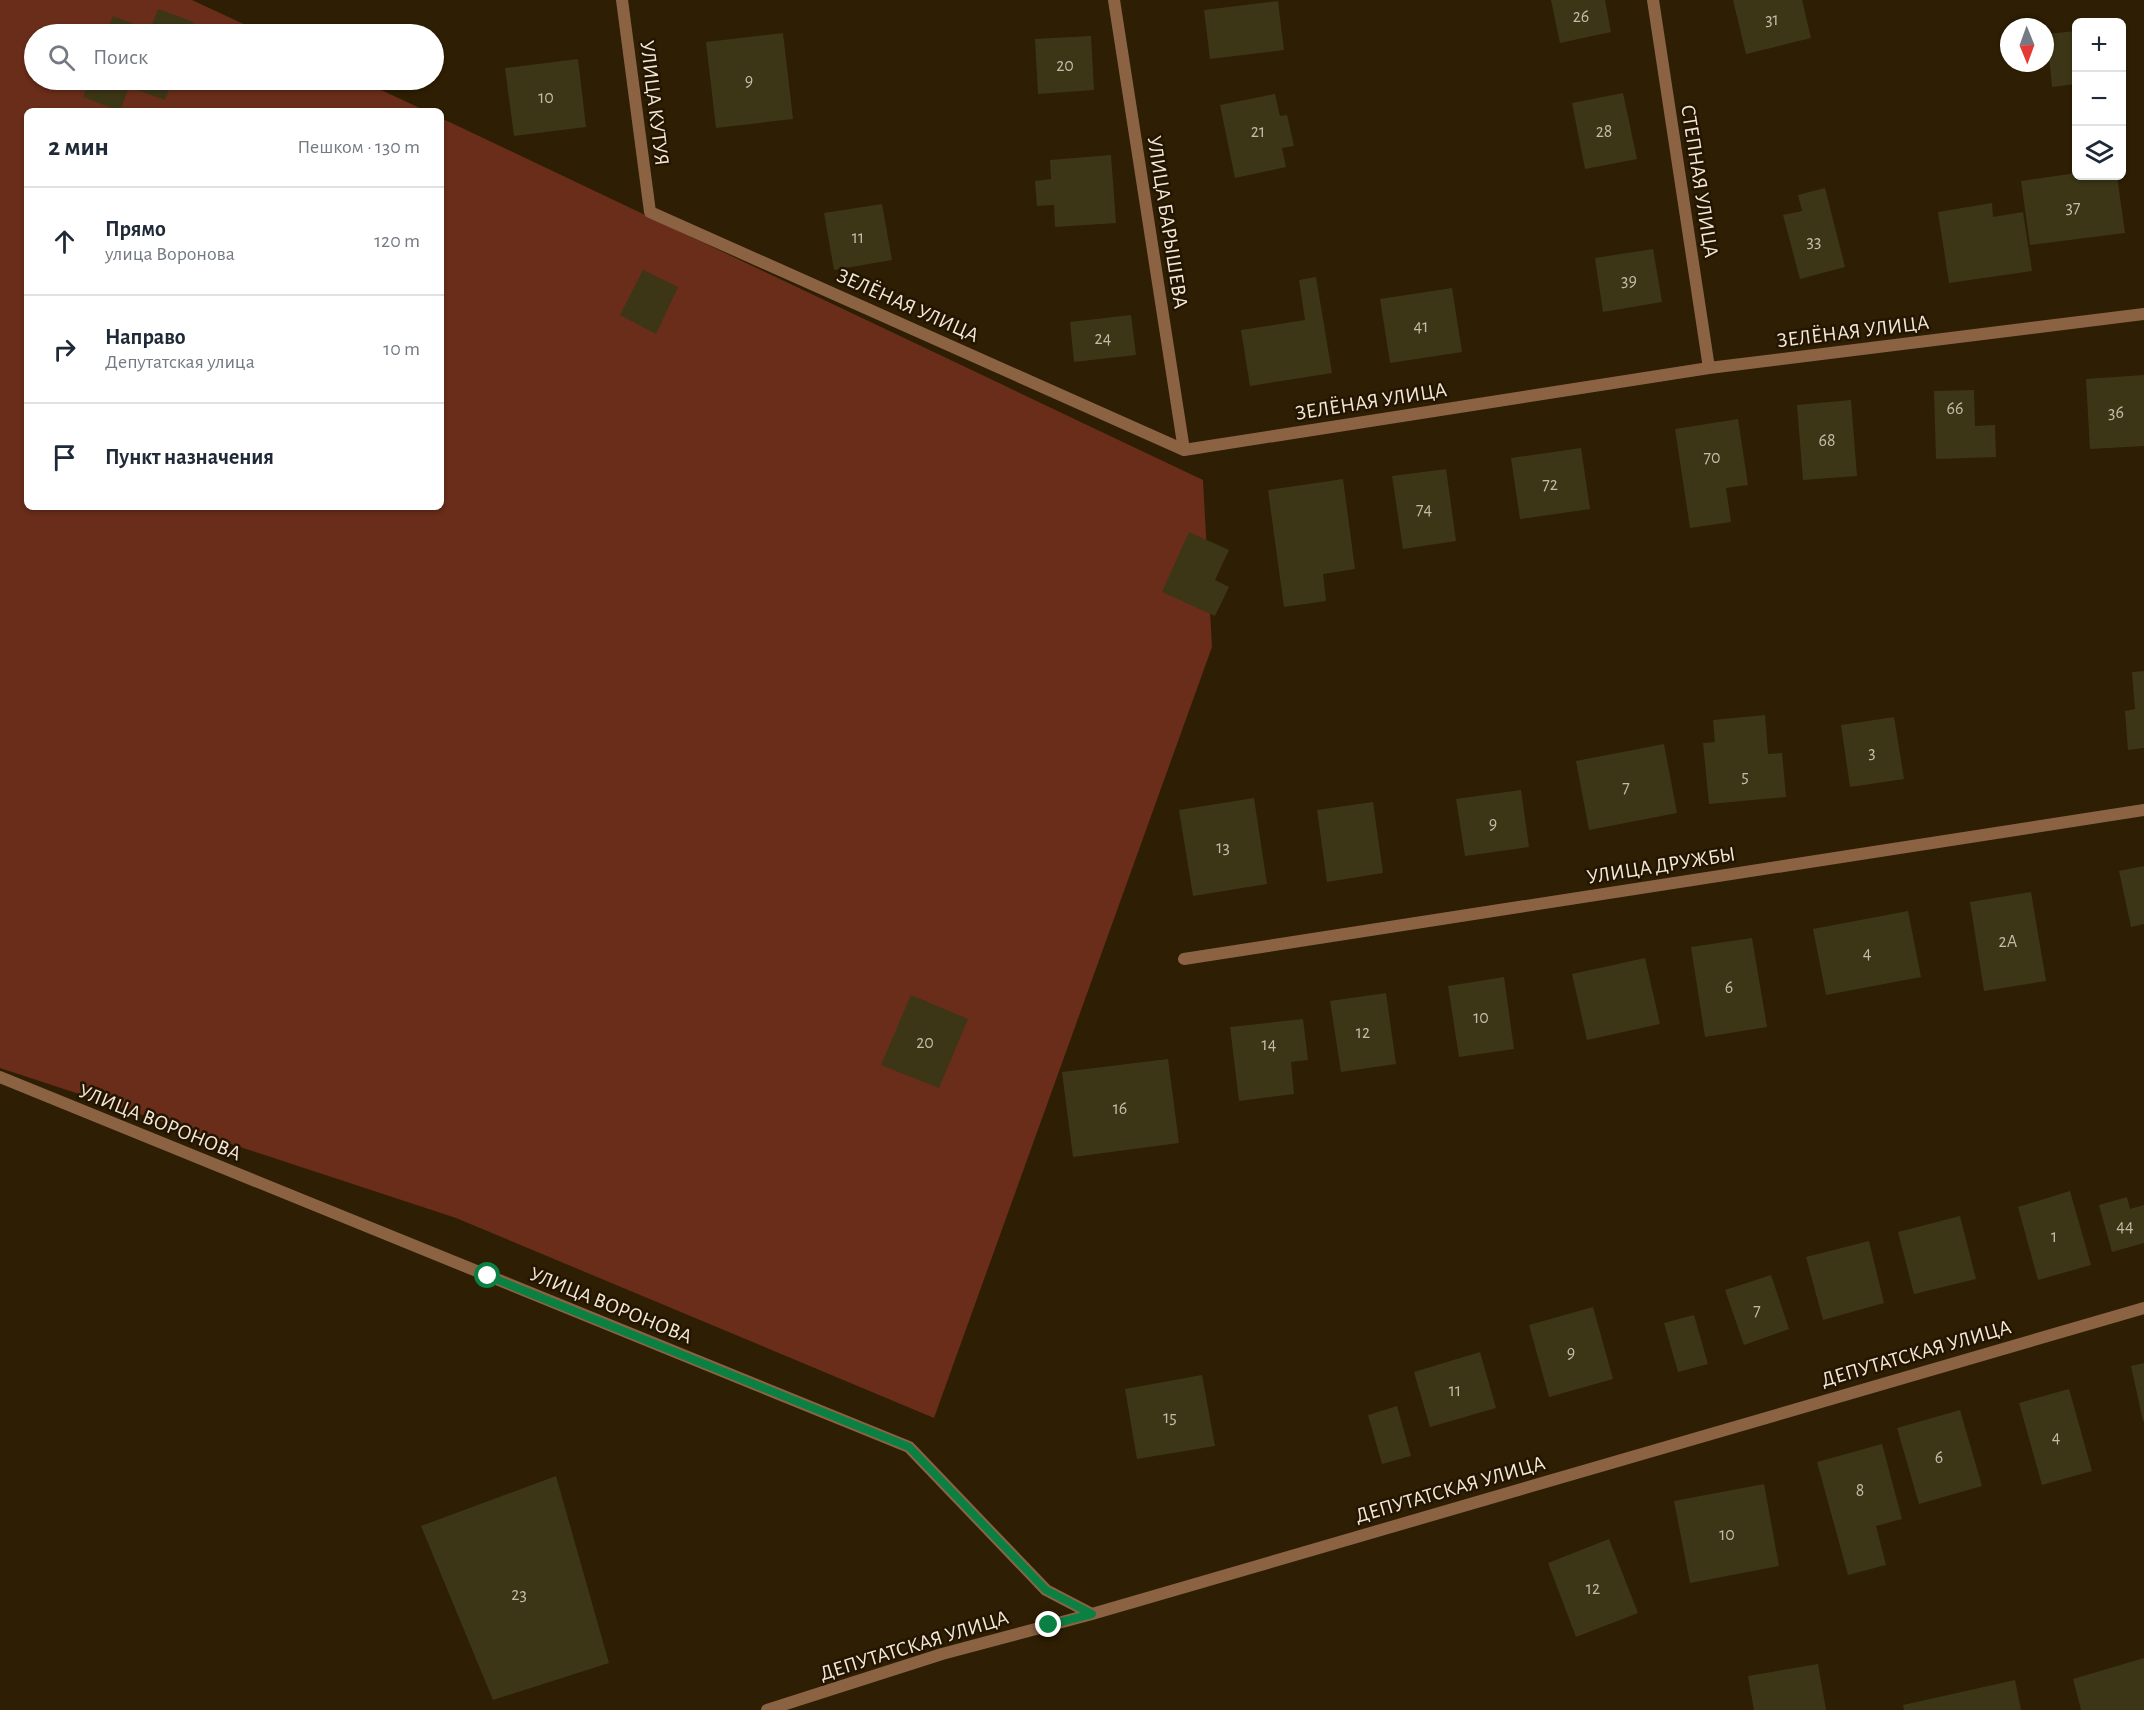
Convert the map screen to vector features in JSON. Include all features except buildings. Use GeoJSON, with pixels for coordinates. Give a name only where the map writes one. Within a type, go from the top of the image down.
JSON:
{"type":"FeatureCollection","features":[{"type":"Feature","properties":{"kind":"street","name":"УЛИЦА КУТУЯ"},"geometry":{"type":"LineString","coordinates":[[622,0],[650,212]]}},
{"type":"Feature","properties":{"kind":"street","name":"УЛИЦА БАРЫШЕВА"},"geometry":{"type":"LineString","coordinates":[[1114,0],[1184,450]]}},
{"type":"Feature","properties":{"kind":"street","name":"СТЕПНАЯ УЛИЦА"},"geometry":{"type":"LineString","coordinates":[[1653,0],[1710,368]]}},
{"type":"Feature","properties":{"kind":"street","name":"ЗЕЛЁНАЯ УЛИЦА"},"geometry":{"type":"LineString","coordinates":[[650,212],[1184,450],[1710,368],[2144,314]]}},
{"type":"Feature","properties":{"kind":"street","name":"УЛИЦА ДРУЖБЫ"},"geometry":{"type":"LineString","coordinates":[[1184,959],[2144,810]]}},
{"type":"Feature","properties":{"kind":"street","name":"УЛИЦА ВОРОНОВА"},"geometry":{"type":"LineString","coordinates":[[0,1077],[909,1447],[1046,1590],[1092,1614]]}},
{"type":"Feature","properties":{"kind":"street","name":"ДЕПУТАТСКАЯ УЛИЦА"},"geometry":{"type":"LineString","coordinates":[[767,1710],[942,1654],[1092,1614],[2144,1308]]}},
{"type":"Feature","properties":{"kind":"shaded area"},"geometry":{"type":"Polygon","coordinates":[[[0,0],[192,0],[244,24],[24,24],[24,90],[381,90],[420,108],[24,108],[24,510],[444,510],[444,119],[1203,480],[1212,647],[934,1418],[456,1218],[0,1068],[0,0]]]}},
{"type":"Feature","properties":{"kind":"route"},"geometry":{"type":"LineString","coordinates":[[488,1276],[909,1447],[1046,1590],[1092,1614],[1049,1625]]}}]}
